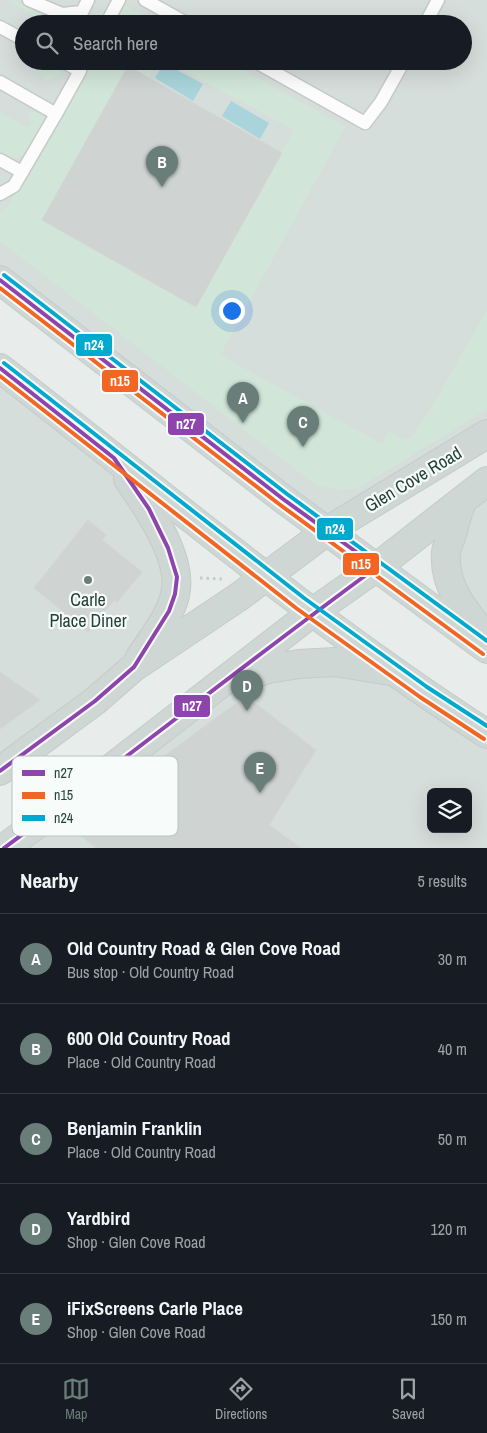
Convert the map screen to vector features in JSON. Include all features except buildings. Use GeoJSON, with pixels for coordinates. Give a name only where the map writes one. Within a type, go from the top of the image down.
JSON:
{"type":"FeatureCollection","features":[{"type":"Feature","properties":{"kind":"main road"},"geometry":{"type":"LineString","coordinates":[[0,280],[283,499],[487,649]]}},
{"type":"Feature","properties":{"kind":"main road"},"geometry":{"type":"LineString","coordinates":[[0,368],[267,577],[394,671],[487,734]]}},
{"type":"Feature","properties":{"kind":"main road","name":"Glen Cove Road"},"geometry":{"type":"LineString","coordinates":[[20,756],[95,701],[134,667],[267,577],[327,531],[487,434]]}},
{"type":"Feature","properties":{"kind":"main road"},"geometry":{"type":"LineString","coordinates":[[114,458],[149,509],[168,548],[177,577],[175,594],[169,611],[134,667]]}},
{"type":"Feature","properties":{"kind":"main road"},"geometry":{"type":"LineString","coordinates":[[127,756],[487,481]]}},
{"type":"Feature","properties":{"kind":"main road"},"geometry":{"type":"LineString","coordinates":[[462,500],[446,551],[449,583],[469,617],[487,638]]}},
{"type":"Feature","properties":{"kind":"main road"},"geometry":{"type":"LineString","coordinates":[[216,687],[284,665],[335,662],[394,671]]}},
{"type":"Feature","properties":{"kind":"main road","name":"Glen Cove Road"},"geometry":{"type":"LineString","coordinates":[[0,771],[12,762]]}},
{"type":"Feature","properties":{"kind":"main road"},"geometry":{"type":"LineString","coordinates":[[4,848],[21,836]]}},
{"type":"Feature","properties":{"kind":"lane"},"geometry":{"type":"LineString","coordinates":[[29,0],[62,14],[82,12],[88,0]]}},
{"type":"Feature","properties":{"kind":"lane"},"geometry":{"type":"LineString","coordinates":[[110,15],[118,0]]}},
{"type":"Feature","properties":{"kind":"lane"},"geometry":{"type":"LineString","coordinates":[[145,0],[172,15]]}},
{"type":"Feature","properties":{"kind":"lane"},"geometry":{"type":"LineString","coordinates":[[430,15],[438,0]]}},
{"type":"Feature","properties":{"kind":"lane"},"geometry":{"type":"LineString","coordinates":[[0,27],[15,35]]}},
{"type":"Feature","properties":{"kind":"lane"},"geometry":{"type":"LineString","coordinates":[[0,194],[14,186],[81,70]]}},
{"type":"Feature","properties":{"kind":"lane"},"geometry":{"type":"LineString","coordinates":[[270,70],[366,124],[399,70]]}},
{"type":"Feature","properties":{"kind":"lane"},"geometry":{"type":"LineString","coordinates":[[0,82],[56,114]]}},
{"type":"Feature","properties":{"kind":"lane"},"geometry":{"type":"LineString","coordinates":[[0,160],[22,172]]}},
{"type":"Feature","properties":{"kind":"path"},"geometry":{"type":"LineString","coordinates":[[199,578],[222,579]]}},
{"type":"Feature","properties":{"kind":"shaded area"},"geometry":{"type":"Polygon","coordinates":[[[0,0],[487,0],[487,435],[327,531],[0,280],[0,0]]]}},
{"type":"Feature","properties":{"kind":"shaded area"},"geometry":{"type":"Polygon","coordinates":[[[0,368],[114,458],[176,570],[134,667],[20,756],[12,756],[12,763],[0,772],[0,368]]]}},
{"type":"Feature","properties":{"kind":"shaded area"},"geometry":{"type":"Polygon","coordinates":[[[487,485],[487,633],[451,576],[466,501],[487,485]]]}},
{"type":"Feature","properties":{"kind":"shaded area"},"geometry":{"type":"Polygon","coordinates":[[[277,666],[394,671],[487,735],[487,848],[6,848],[22,836],[178,836],[178,756],[127,756],[216,688],[277,666]]]}},
{"type":"Feature","properties":{"kind":"green space"},"geometry":{"type":"Polygon","coordinates":[[[8,0],[13,0],[42,15],[33,15],[8,0]]]}},
{"type":"Feature","properties":{"kind":"green space"},"geometry":{"type":"Polygon","coordinates":[[[110,0],[115,0],[106,15],[100,15],[110,0]]]}},
{"type":"Feature","properties":{"kind":"green space"},"geometry":{"type":"Polygon","coordinates":[[[123,4],[143,15],[117,15],[123,4]]]}},
{"type":"Feature","properties":{"kind":"green space"},"geometry":{"type":"Polygon","coordinates":[[[34,70],[59,70],[62,76],[45,81],[42,73],[35,75],[34,70]]]}},
{"type":"Feature","properties":{"kind":"green space"},"geometry":{"type":"Polygon","coordinates":[[[86,70],[126,70],[42,220],[196,307],[294,130],[183,70],[243,70],[346,127],[342,131],[220,355],[382,444],[389,431],[404,440],[411,438],[431,409],[487,310],[487,409],[357,488],[339,490],[316,485],[0,241],[0,212],[7,208],[86,70]]]}},
{"type":"Feature","properties":{"kind":"green space"},"geometry":{"type":"Polygon","coordinates":[[[134,70],[153,70],[149,78],[134,70]]]}},
{"type":"Feature","properties":{"kind":"green space"},"geometry":{"type":"Polygon","coordinates":[[[29,111],[48,114],[35,140],[21,156],[16,158],[0,157],[0,112],[25,127],[31,125],[29,111]]]}},
{"type":"Feature","properties":{"kind":"water"},"geometry":{"type":"Polygon","coordinates":[[[160,70],[177,70],[203,84],[193,101],[155,78],[160,70]]]}},
{"type":"Feature","properties":{"kind":"water"},"geometry":{"type":"Polygon","coordinates":[[[231,101],[269,123],[260,139],[222,116],[231,101]]]}},
{"type":"Feature","properties":{"kind":"transit line","name":"n24"},"geometry":{"type":"LineString","coordinates":[[4,275],[287,494],[487,641]]}},
{"type":"Feature","properties":{"kind":"transit line","name":"n27"},"geometry":{"type":"LineString","coordinates":[[0,280],[283,499],[377,567],[127,756]]}},
{"type":"Feature","properties":{"kind":"transit line","name":"n15"},"geometry":{"type":"LineString","coordinates":[[0,288],[279,504],[483,654]]}},
{"type":"Feature","properties":{"kind":"transit line","name":"n24"},"geometry":{"type":"LineString","coordinates":[[4,363],[304,598],[427,687],[487,726]]}},
{"type":"Feature","properties":{"kind":"transit line","name":"n27"},"geometry":{"type":"LineString","coordinates":[[0,368],[114,458],[149,509],[168,548],[177,577],[175,594],[169,611],[134,667],[95,701],[20,756]]}},
{"type":"Feature","properties":{"kind":"transit line","name":"n15"},"geometry":{"type":"LineString","coordinates":[[0,376],[296,608],[420,697],[484,739]]}},
{"type":"Feature","properties":{"kind":"transit line","name":"n27"},"geometry":{"type":"LineString","coordinates":[[0,771],[12,762]]}},
{"type":"Feature","properties":{"kind":"transit line","name":"n27"},"geometry":{"type":"LineString","coordinates":[[4,848],[20,836]]}},
{"type":"Feature","properties":{"kind":"place","name":"600 Old Country Road"},"geometry":{"type":"Point","coordinates":[162,187]}},
{"type":"Feature","properties":{"kind":"place","name":"Old Country Road & Glen Cove Road"},"geometry":{"type":"Point","coordinates":[243,423]}},
{"type":"Feature","properties":{"kind":"place","name":"Benjamin Franklin"},"geometry":{"type":"Point","coordinates":[303,447]}},
{"type":"Feature","properties":{"kind":"place","name":"Carle Place Diner"},"geometry":{"type":"Point","coordinates":[88,580]}},
{"type":"Feature","properties":{"kind":"place","name":"Yardbird"},"geometry":{"type":"Point","coordinates":[247,711]}},
{"type":"Feature","properties":{"kind":"place","name":"iFixScreens Carle Place"},"geometry":{"type":"Point","coordinates":[260,793]}}]}
